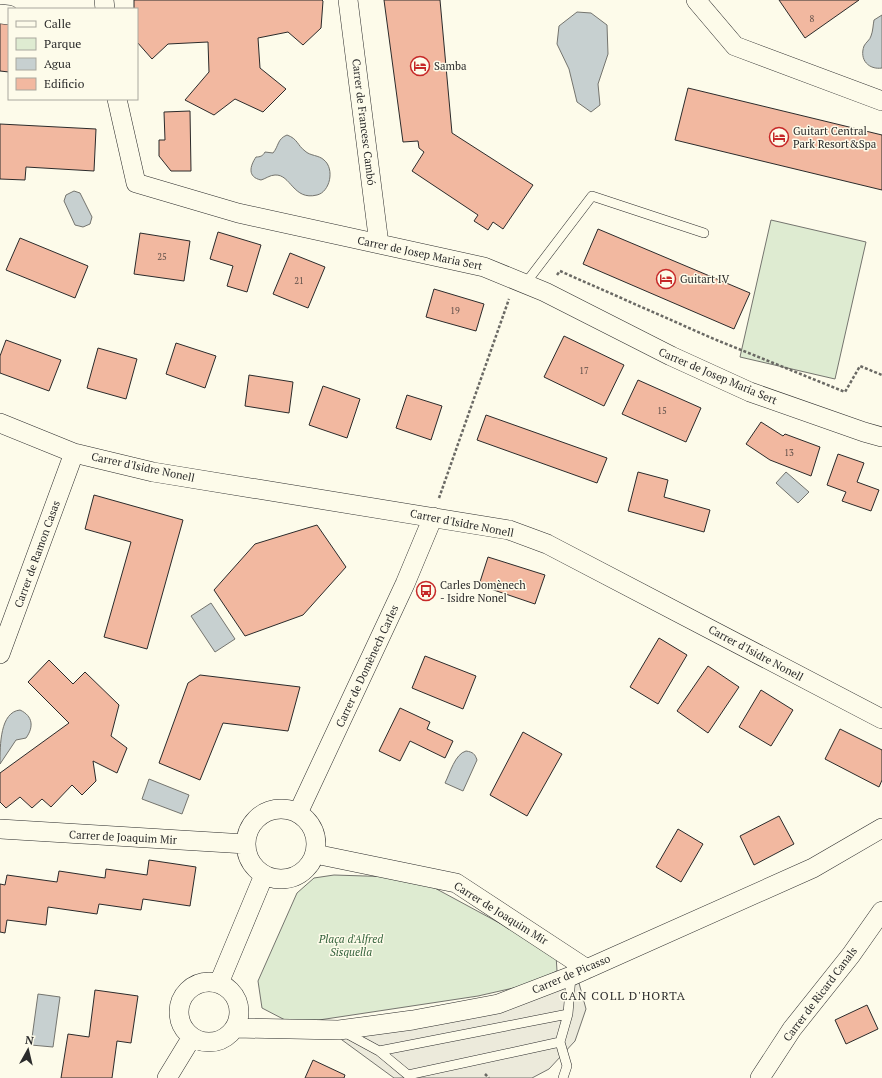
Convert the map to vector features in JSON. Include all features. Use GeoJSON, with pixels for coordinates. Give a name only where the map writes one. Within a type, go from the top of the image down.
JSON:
{"type":"FeatureCollection","features":[{"type":"Feature","properties":{"kind":"street","name":"Carrer de Francesc Cambó"},"geometry":{"type":"LineString","coordinates":[[348,0],[379,244]]}},
{"type":"Feature","properties":{"kind":"street"},"geometry":{"type":"LineString","coordinates":[[696,0],[735,46],[882,101]]}},
{"type":"Feature","properties":{"kind":"street","name":"Carrer de Josep Maria Sert"},"geometry":{"type":"LineString","coordinates":[[118,100],[136,183],[238,213],[484,267],[545,292],[671,356],[750,392],[882,437]]}},
{"type":"Feature","properties":{"kind":"street","name":"Carrer d'Isidre Nonell"},"geometry":{"type":"LineString","coordinates":[[0,423],[74,453],[153,472],[433,516],[509,530],[547,544],[882,719]]}},
{"type":"Feature","properties":{"kind":"street","name":"Carrer de Ramon Casas"},"geometry":{"type":"LineString","coordinates":[[0,654],[7,615],[74,453]]}},
{"type":"Feature","properties":{"kind":"street","name":"Carrer de Domènech Carles"},"geometry":{"type":"LineString","coordinates":[[298,813],[405,584],[433,516]]}},
{"type":"Feature","properties":{"kind":"street"},"geometry":{"type":"LineString","coordinates":[[275,810],[287,810],[298,813],[307,821],[314,831],[316,842],[315,854],[304,871],[295,876],[284,879],[264,875],[251,862],[247,853],[246,844],[248,832],[254,822],[264,814],[275,810]]}},
{"type":"Feature","properties":{"kind":"street","name":"Carrer de Picasso"},"geometry":{"type":"LineString","coordinates":[[236,1028],[339,1030],[413,1020],[498,1004],[579,972],[813,868],[882,828]]}},
{"type":"Feature","properties":{"kind":"street","name":"Carrer de Joaquim Mir"},"geometry":{"type":"LineString","coordinates":[[0,829],[246,844]]}},
{"type":"Feature","properties":{"kind":"street","name":"Carrer de Joaquim Mir"},"geometry":{"type":"LineString","coordinates":[[315,854],[456,883],[579,972]]}},
{"type":"Feature","properties":{"kind":"street"},"geometry":{"type":"LineString","coordinates":[[219,984],[264,875]]}},
{"type":"Feature","properties":{"kind":"street","name":"Carrer de Ricard Canals"},"geometry":{"type":"LineString","coordinates":[[760,1078],[792,1029],[851,955],[882,911]]}},
{"type":"Feature","properties":{"kind":"street"},"geometry":{"type":"LineString","coordinates":[[209,982],[219,984],[230,990],[238,1002],[240,1011],[236,1028],[229,1036],[221,1041],[211,1043],[201,1042],[185,1031],[180,1022],[180,1003],[191,988],[209,982]]}},
{"type":"Feature","properties":{"kind":"street"},"geometry":{"type":"LineString","coordinates":[[167,1078],[192,1037]]}},
{"type":"Feature","properties":{"kind":"lane"},"geometry":{"type":"LineString","coordinates":[[521,282],[592,196],[704,232]]}},
{"type":"Feature","properties":{"kind":"lane"},"geometry":{"type":"LineString","coordinates":[[563,1078],[567,1066],[560,1042],[579,972]]}},
{"type":"Feature","properties":{"kind":"lane"},"geometry":{"type":"LineString","coordinates":[[379,1051],[568,1014]]}},
{"type":"Feature","properties":{"kind":"lane"},"geometry":{"type":"LineString","coordinates":[[339,1030],[379,1051],[411,1077],[560,1042]]}},
{"type":"Feature","properties":{"kind":"path"},"geometry":{"type":"LineString","coordinates":[[545,292],[560,271],[714,338],[845,392],[860,366],[882,375]]}},
{"type":"Feature","properties":{"kind":"path"},"geometry":{"type":"LineString","coordinates":[[433,516],[521,282]]}},
{"type":"Feature","properties":{"kind":"green space"},"geometry":{"type":"Polygon","coordinates":[[[771,220],[866,242],[835,379],[740,357],[771,220]]]}},
{"type":"Feature","properties":{"kind":"green space","name":"Plaça d'Alfred Sisquella"},"geometry":{"type":"Polygon","coordinates":[[[334,875],[396,877],[431,886],[556,955],[557,971],[531,984],[478,996],[319,1020],[287,1021],[262,1008],[258,981],[297,893],[314,878],[334,875]]]}},
{"type":"Feature","properties":{"kind":"shaded area"},"geometry":{"type":"Polygon","coordinates":[[[579,983],[586,1009],[575,1041],[549,1069],[532,1078],[394,1078],[338,1037],[498,1012],[579,983]]]}},
{"type":"Feature","properties":{"kind":"water"},"geometry":{"type":"Polygon","coordinates":[[[577,12],[591,13],[607,25],[608,54],[598,84],[600,105],[591,112],[577,102],[569,69],[557,44],[559,26],[577,12]]]}},
{"type":"Feature","properties":{"kind":"water"},"geometry":{"type":"Polygon","coordinates":[[[882,15],[882,68],[877,68],[869,66],[866,63],[863,56],[863,51],[864,46],[872,32],[874,20],[882,15]]]}},
{"type":"Feature","properties":{"kind":"water"},"geometry":{"type":"Polygon","coordinates":[[[287,135],[293,138],[307,153],[322,158],[327,164],[330,180],[325,190],[321,193],[309,196],[303,194],[297,191],[280,176],[273,175],[261,180],[253,176],[251,167],[256,157],[261,156],[265,152],[273,153],[281,139],[287,135]]]}},
{"type":"Feature","properties":{"kind":"water"},"geometry":{"type":"Polygon","coordinates":[[[74,191],[80,193],[92,217],[90,224],[83,227],[75,225],[64,201],[66,195],[74,191]]]}},
{"type":"Feature","properties":{"kind":"water"},"geometry":{"type":"Polygon","coordinates":[[[786,472],[809,492],[798,503],[776,483],[786,472]]]}},
{"type":"Feature","properties":{"kind":"water"},"geometry":{"type":"Polygon","coordinates":[[[211,603],[235,639],[215,652],[191,616],[211,603]]]}},
{"type":"Feature","properties":{"kind":"water"},"geometry":{"type":"Polygon","coordinates":[[[20,710],[28,715],[30,719],[31,726],[29,734],[26,738],[16,740],[0,764],[2,731],[8,717],[13,712],[20,710]]]}},
{"type":"Feature","properties":{"kind":"water"},"geometry":{"type":"Polygon","coordinates":[[[466,751],[473,754],[477,760],[463,791],[445,783],[456,760],[466,751]]]}},
{"type":"Feature","properties":{"kind":"water"},"geometry":{"type":"Polygon","coordinates":[[[149,779],[189,795],[182,814],[142,799],[149,779]]]}},
{"type":"Feature","properties":{"kind":"water"},"geometry":{"type":"Polygon","coordinates":[[[38,994],[60,997],[53,1047],[31,1045],[38,994]]]}},
{"type":"Feature","properties":{"kind":"building"},"geometry":{"type":"Polygon","coordinates":[[[134,0],[323,1],[321,28],[303,45],[288,32],[258,38],[260,68],[286,89],[263,112],[235,99],[214,115],[185,100],[209,72],[208,42],[168,44],[152,59],[138,43],[138,8],[134,8],[134,0]]]}},
{"type":"Feature","properties":{"kind":"building","name":"Samba"},"geometry":{"type":"Polygon","coordinates":[[[384,0],[440,0],[452,133],[533,185],[503,229],[493,222],[488,230],[474,221],[478,215],[412,171],[424,152],[419,148],[418,141],[403,142],[384,0]]]}},
{"type":"Feature","properties":{"kind":"building"},"geometry":{"type":"Polygon","coordinates":[[[779,0],[859,0],[805,38],[779,0]]]}},
{"type":"Feature","properties":{"kind":"building"},"geometry":{"type":"Polygon","coordinates":[[[0,21],[8,21],[8,72],[0,71],[0,21]]]}},
{"type":"Feature","properties":{"kind":"building","name":"Guitart Central Park Resort&Spa"},"geometry":{"type":"Polygon","coordinates":[[[688,88],[882,135],[882,190],[675,140],[688,88]]]}},
{"type":"Feature","properties":{"kind":"building"},"geometry":{"type":"Polygon","coordinates":[[[190,111],[191,171],[171,171],[159,156],[159,140],[165,140],[164,112],[190,111]]]}},
{"type":"Feature","properties":{"kind":"building"},"geometry":{"type":"Polygon","coordinates":[[[0,124],[96,129],[94,171],[26,167],[25,180],[0,179],[0,124]]]}},
{"type":"Feature","properties":{"kind":"building","name":"Guitart IV"},"geometry":{"type":"Polygon","coordinates":[[[598,229],[750,293],[734,329],[583,264],[598,229]]]}},
{"type":"Feature","properties":{"kind":"building"},"geometry":{"type":"Polygon","coordinates":[[[218,232],[261,245],[247,292],[227,286],[233,266],[210,259],[218,232]]]}},
{"type":"Feature","properties":{"kind":"building"},"geometry":{"type":"Polygon","coordinates":[[[140,233],[190,241],[184,281],[134,274],[140,233]]]}},
{"type":"Feature","properties":{"kind":"building"},"geometry":{"type":"Polygon","coordinates":[[[20,238],[88,266],[75,298],[6,270],[20,238]]]}},
{"type":"Feature","properties":{"kind":"building"},"geometry":{"type":"Polygon","coordinates":[[[290,253],[325,267],[308,308],[273,294],[290,253]]]}},
{"type":"Feature","properties":{"kind":"building"},"geometry":{"type":"Polygon","coordinates":[[[434,289],[484,304],[476,331],[426,317],[434,289]]]}},
{"type":"Feature","properties":{"kind":"building"},"geometry":{"type":"Polygon","coordinates":[[[564,336],[624,365],[604,406],[544,377],[564,336]]]}},
{"type":"Feature","properties":{"kind":"building"},"geometry":{"type":"Polygon","coordinates":[[[6,340],[61,360],[49,391],[0,373],[0,356],[6,340]]]}},
{"type":"Feature","properties":{"kind":"building"},"geometry":{"type":"Polygon","coordinates":[[[176,343],[216,356],[205,388],[166,374],[176,343]]]}},
{"type":"Feature","properties":{"kind":"building"},"geometry":{"type":"Polygon","coordinates":[[[98,348],[137,359],[126,399],[87,388],[98,348]]]}},
{"type":"Feature","properties":{"kind":"building"},"geometry":{"type":"Polygon","coordinates":[[[249,375],[293,382],[289,413],[245,406],[249,375]]]}},
{"type":"Feature","properties":{"kind":"building"},"geometry":{"type":"Polygon","coordinates":[[[638,380],[701,408],[686,442],[622,414],[638,380]]]}},
{"type":"Feature","properties":{"kind":"building"},"geometry":{"type":"Polygon","coordinates":[[[323,386],[360,399],[347,438],[309,425],[323,386]]]}},
{"type":"Feature","properties":{"kind":"building"},"geometry":{"type":"Polygon","coordinates":[[[407,395],[442,406],[431,440],[396,428],[407,395]]]}},
{"type":"Feature","properties":{"kind":"building"},"geometry":{"type":"Polygon","coordinates":[[[486,415],[607,458],[597,483],[477,440],[486,415]]]}},
{"type":"Feature","properties":{"kind":"building"},"geometry":{"type":"Polygon","coordinates":[[[761,422],[783,436],[785,434],[820,447],[811,476],[770,460],[746,444],[761,422]]]}},
{"type":"Feature","properties":{"kind":"building"},"geometry":{"type":"Polygon","coordinates":[[[838,454],[864,463],[857,482],[879,490],[871,511],[842,501],[846,492],[827,485],[838,454]]]}},
{"type":"Feature","properties":{"kind":"building"},"geometry":{"type":"Polygon","coordinates":[[[638,472],[668,480],[664,497],[710,510],[704,532],[628,511],[638,472]]]}},
{"type":"Feature","properties":{"kind":"building"},"geometry":{"type":"Polygon","coordinates":[[[94,495],[183,520],[147,649],[104,637],[131,542],[85,529],[94,495]]]}},
{"type":"Feature","properties":{"kind":"building"},"geometry":{"type":"Polygon","coordinates":[[[317,525],[346,567],[303,615],[245,636],[214,590],[255,544],[317,525]]]}},
{"type":"Feature","properties":{"kind":"building"},"geometry":{"type":"Polygon","coordinates":[[[488,557],[545,575],[535,604],[479,585],[488,557]]]}},
{"type":"Feature","properties":{"kind":"building"},"geometry":{"type":"Polygon","coordinates":[[[659,638],[687,655],[658,704],[630,687],[659,638]]]}},
{"type":"Feature","properties":{"kind":"building"},"geometry":{"type":"Polygon","coordinates":[[[425,656],[476,676],[463,709],[412,688],[425,656]]]}},
{"type":"Feature","properties":{"kind":"building"},"geometry":{"type":"Polygon","coordinates":[[[49,660],[73,684],[85,672],[119,705],[111,736],[127,748],[117,773],[93,761],[96,781],[82,795],[72,785],[51,807],[42,799],[32,808],[20,797],[6,808],[0,802],[0,773],[69,723],[28,682],[49,660]]]}},
{"type":"Feature","properties":{"kind":"building"},"geometry":{"type":"Polygon","coordinates":[[[708,666],[739,687],[708,733],[677,711],[708,666]]]}},
{"type":"Feature","properties":{"kind":"building"},"geometry":{"type":"Polygon","coordinates":[[[200,675],[300,687],[288,731],[223,723],[200,780],[159,763],[188,683],[200,675]]]}},
{"type":"Feature","properties":{"kind":"building"},"geometry":{"type":"Polygon","coordinates":[[[761,690],[793,710],[771,746],[739,727],[761,690]]]}},
{"type":"Feature","properties":{"kind":"building"},"geometry":{"type":"Polygon","coordinates":[[[400,708],[430,722],[427,729],[453,741],[445,758],[410,741],[400,761],[379,751],[400,708]]]}},
{"type":"Feature","properties":{"kind":"building"},"geometry":{"type":"Polygon","coordinates":[[[840,729],[882,750],[882,780],[879,787],[825,759],[840,729]]]}},
{"type":"Feature","properties":{"kind":"building"},"geometry":{"type":"Polygon","coordinates":[[[523,732],[562,754],[527,816],[490,795],[523,732]]]}},
{"type":"Feature","properties":{"kind":"building"},"geometry":{"type":"Polygon","coordinates":[[[779,816],[794,844],[754,865],[740,836],[779,816]]]}},
{"type":"Feature","properties":{"kind":"building"},"geometry":{"type":"Polygon","coordinates":[[[678,829],[703,844],[681,882],[656,867],[678,829]]]}},
{"type":"Feature","properties":{"kind":"building"},"geometry":{"type":"Polygon","coordinates":[[[149,860],[196,867],[190,906],[143,899],[141,910],[99,904],[97,914],[48,907],[46,925],[7,920],[5,933],[0,932],[0,884],[5,885],[7,875],[57,882],[59,871],[105,878],[106,869],[147,875],[149,860]]]}},
{"type":"Feature","properties":{"kind":"building"},"geometry":{"type":"Polygon","coordinates":[[[95,990],[138,996],[131,1043],[117,1041],[112,1078],[61,1078],[68,1034],[89,1037],[95,990]]]}},
{"type":"Feature","properties":{"kind":"building"},"geometry":{"type":"Polygon","coordinates":[[[867,1005],[878,1029],[846,1044],[835,1020],[867,1005]]]}},
{"type":"Feature","properties":{"kind":"building"},"geometry":{"type":"Polygon","coordinates":[[[313,1060],[345,1075],[344,1078],[305,1078],[313,1060]]]}},
{"type":"Feature","properties":{"kind":"place","name":"Samba"},"geometry":{"type":"Point","coordinates":[420,66]}},
{"type":"Feature","properties":{"kind":"place","name":"Guitart Central Park Resort&Spa"},"geometry":{"type":"Point","coordinates":[779,137]}},
{"type":"Feature","properties":{"kind":"place","name":"Guitart IV"},"geometry":{"type":"Point","coordinates":[666,279]}},
{"type":"Feature","properties":{"kind":"place","name":"Carles Domènech - Isidre Nonel"},"geometry":{"type":"Point","coordinates":[426,591]}},
{"type":"Feature","properties":{"kind":"district","name":"CAN COLL D'HORTA"},"geometry":{"type":"Point","coordinates":[623,996]}}]}
